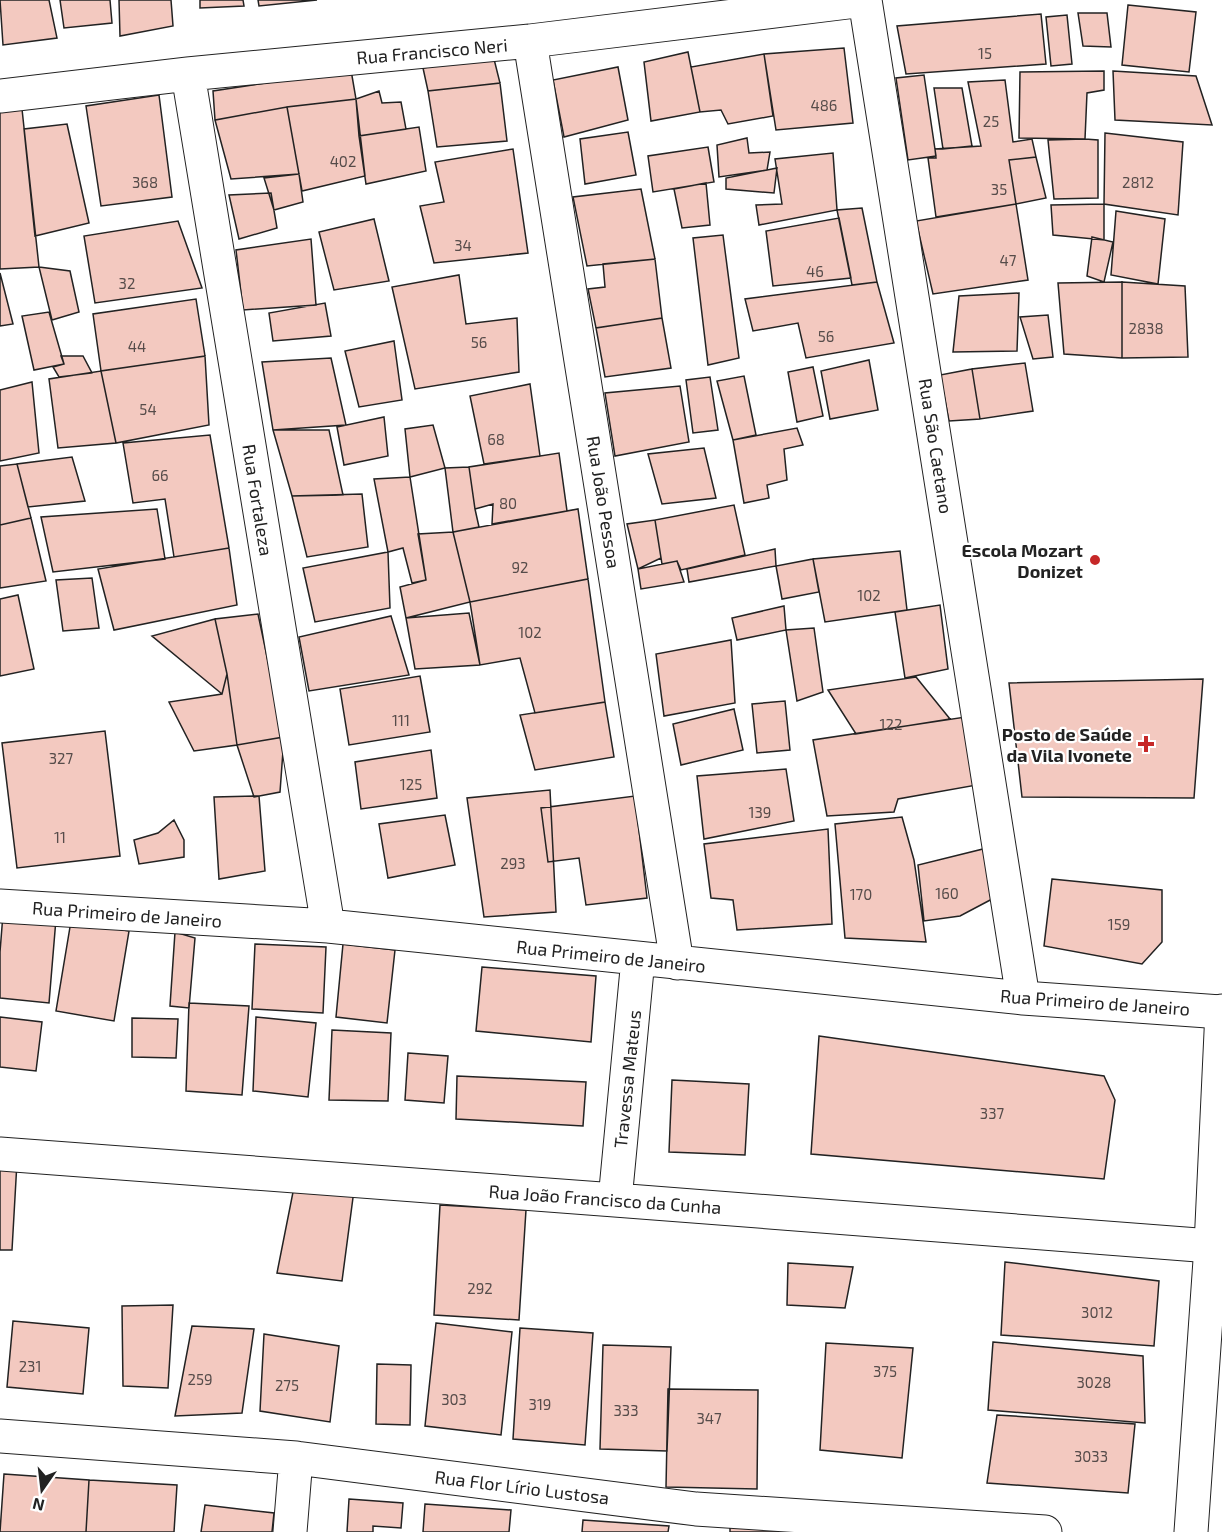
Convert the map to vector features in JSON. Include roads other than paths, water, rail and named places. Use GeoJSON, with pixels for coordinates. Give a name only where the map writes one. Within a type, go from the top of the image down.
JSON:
{"type":"FeatureCollection","features":[{"type":"Feature","properties":{"kind":"street","name":"Rua Francisco Neri"},"geometry":{"type":"LineString","coordinates":[[0,96],[188,74],[530,41],[865,0]]}},
{"type":"Feature","properties":{"kind":"street","name":"Rua São Caetano"},"geometry":{"type":"LineString","coordinates":[[865,0],[1023,998]]}},
{"type":"Feature","properties":{"kind":"street","name":"Rua João Pessoa"},"geometry":{"type":"LineString","coordinates":[[530,41],[677,963]]}},
{"type":"Feature","properties":{"kind":"street","name":"Rua Fortaleza"},"geometry":{"type":"LineString","coordinates":[[188,74],[328,926]]}},
{"type":"Feature","properties":{"kind":"street","name":"Rua Primeiro de Janeiro"},"geometry":{"type":"LineString","coordinates":[[0,906],[328,926],[1023,998],[1222,1011]]}},
{"type":"Feature","properties":{"kind":"street","name":"Travessa Mateus"},"geometry":{"type":"LineString","coordinates":[[615,1200],[638,959]]}},
{"type":"Feature","properties":{"kind":"street"},"geometry":{"type":"LineString","coordinates":[[1191,1532],[1211,1246],[1222,1011]]}},
{"type":"Feature","properties":{"kind":"street","name":"Rua João Francisco da Cunha"},"geometry":{"type":"LineString","coordinates":[[0,1154],[1211,1246]]}},
{"type":"Feature","properties":{"kind":"street","name":"Rua Flor Lírio Lustosa"},"geometry":{"type":"LineString","coordinates":[[0,1436],[296,1458],[695,1520],[1045,1532]]}},
{"type":"Feature","properties":{"kind":"street"},"geometry":{"type":"LineString","coordinates":[[290,1532],[296,1458]]}},
{"type":"Feature","properties":{"kind":"place","name":"Escola Mozart Donizet"},"geometry":{"type":"Point","coordinates":[1095,560]}},
{"type":"Feature","properties":{"kind":"place","name":"Posto de Saúde da Vila Ivonete"},"geometry":{"type":"Point","coordinates":[1146,744]}}]}
